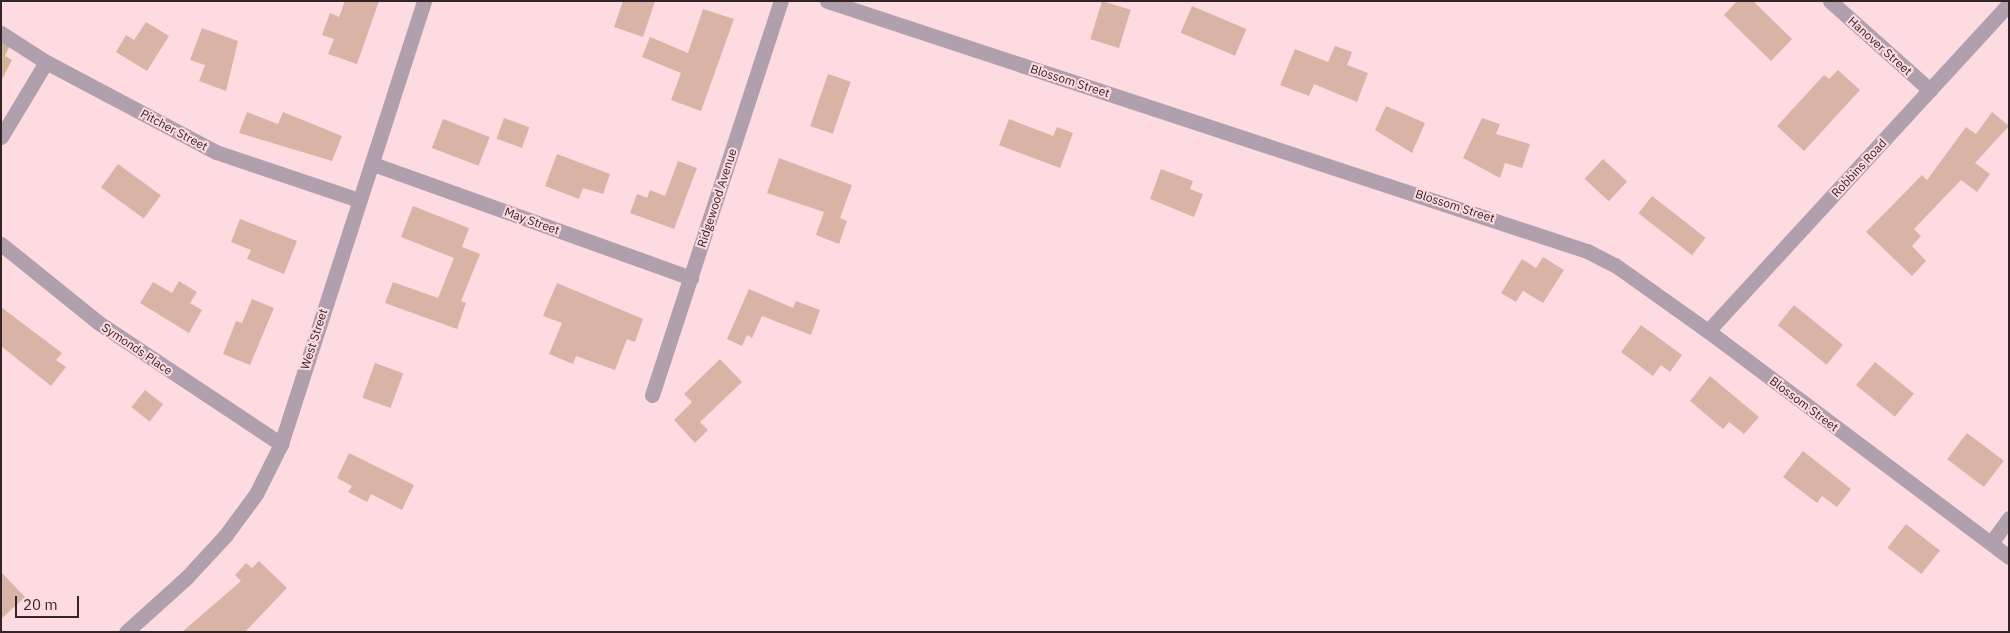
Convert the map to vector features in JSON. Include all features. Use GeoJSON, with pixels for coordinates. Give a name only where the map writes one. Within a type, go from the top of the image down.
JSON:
{"type":"FeatureCollection","features":[{"type":"Feature","properties":{"kind":"street","name":"West Street"},"geometry":{"type":"LineString","coordinates":[[126,632],[187,577],[225,536],[256,494],[281,444],[359,200],[373,164],[424,1]]}},
{"type":"Feature","properties":{"kind":"street","name":"Ridgewood Avenue"},"geometry":{"type":"LineString","coordinates":[[652,395],[781,1]]}},
{"type":"Feature","properties":{"kind":"street","name":"Blossom Street"},"geometry":{"type":"LineString","coordinates":[[827,1],[1587,251],[1615,265],[1708,331],[2009,557]]}},
{"type":"Feature","properties":{"kind":"street","name":"Hanover Street"},"geometry":{"type":"LineString","coordinates":[[1830,1],[1930,90]]}},
{"type":"Feature","properties":{"kind":"street","name":"Robbins Road"},"geometry":{"type":"LineString","coordinates":[[1708,331],[2009,4]]}},
{"type":"Feature","properties":{"kind":"street","name":"Pitcher Street"},"geometry":{"type":"LineString","coordinates":[[1,33],[46,62],[216,152],[359,200]]}},
{"type":"Feature","properties":{"kind":"street"},"geometry":{"type":"LineString","coordinates":[[1,137],[46,62]]}},
{"type":"Feature","properties":{"kind":"street","name":"May Street"},"geometry":{"type":"LineString","coordinates":[[373,164],[691,278]]}},
{"type":"Feature","properties":{"kind":"street","name":"Symonds Place"},"geometry":{"type":"LineString","coordinates":[[1,244],[99,323],[281,444]]}},
{"type":"Feature","properties":{"kind":"street"},"geometry":{"type":"LineString","coordinates":[[1991,543],[2009,518]]}},
{"type":"Feature","properties":{"kind":"shaded area"},"geometry":{"type":"Polygon","coordinates":[[[1,40],[10,45],[5,56],[12,60],[1,81],[1,40]]]}},
{"type":"Feature","properties":{"kind":"building"},"geometry":{"type":"Polygon","coordinates":[[[345,1],[379,1],[357,64],[328,54],[334,39],[322,35],[330,13],[339,17],[345,1]]]}},
{"type":"Feature","properties":{"kind":"building"},"geometry":{"type":"Polygon","coordinates":[[[623,1],[655,1],[643,37],[614,27],[623,1]]]}},
{"type":"Feature","properties":{"kind":"building"},"geometry":{"type":"Polygon","coordinates":[[[1102,1],[1131,10],[1119,48],[1090,39],[1102,1]]]}},
{"type":"Feature","properties":{"kind":"building"},"geometry":{"type":"Polygon","coordinates":[[[1737,1],[1753,1],[1792,39],[1771,61],[1724,15],[1737,1]]]}},
{"type":"Feature","properties":{"kind":"building"},"geometry":{"type":"Polygon","coordinates":[[[1192,6],[1246,29],[1235,56],[1181,33],[1192,6]]]}},
{"type":"Feature","properties":{"kind":"building"},"geometry":{"type":"Polygon","coordinates":[[[703,9],[734,19],[701,111],[671,100],[681,73],[642,57],[650,37],[688,53],[703,9]]]}},
{"type":"Feature","properties":{"kind":"building"},"geometry":{"type":"Polygon","coordinates":[[[146,22],[169,36],[147,71],[116,52],[126,35],[134,40],[146,22]]]}},
{"type":"Feature","properties":{"kind":"building"},"geometry":{"type":"Polygon","coordinates":[[[202,28],[238,41],[226,91],[199,81],[205,65],[190,60],[202,28]]]}},
{"type":"Feature","properties":{"kind":"building"},"geometry":{"type":"Polygon","coordinates":[[[1335,46],[1352,52],[1347,65],[1368,73],[1357,102],[1314,84],[1309,96],[1280,85],[1295,49],[1328,62],[1335,46]]]}},
{"type":"Feature","properties":{"kind":"building"},"geometry":{"type":"Polygon","coordinates":[[[1838,70],[1860,90],[1804,151],[1777,126],[1824,75],[1829,79],[1838,70]]]}},
{"type":"Feature","properties":{"kind":"building"},"geometry":{"type":"Polygon","coordinates":[[[828,74],[851,82],[833,134],[810,126],[828,74]]]}},
{"type":"Feature","properties":{"kind":"building"},"geometry":{"type":"Polygon","coordinates":[[[1386,106],[1425,123],[1412,153],[1375,130],[1386,106]]]}},
{"type":"Feature","properties":{"kind":"building"},"geometry":{"type":"Polygon","coordinates":[[[247,112],[278,124],[283,112],[342,136],[332,161],[239,133],[247,112]]]}},
{"type":"Feature","properties":{"kind":"building"},"geometry":{"type":"Polygon","coordinates":[[[1992,112],[2009,126],[1975,163],[1990,174],[1977,192],[1961,180],[1914,229],[1921,236],[1912,246],[1926,261],[1912,276],[1866,232],[1922,175],[1927,180],[1966,127],[1976,134],[1992,112]]]}},
{"type":"Feature","properties":{"kind":"building"},"geometry":{"type":"Polygon","coordinates":[[[504,118],[529,127],[522,148],[496,139],[504,118]]]}},
{"type":"Feature","properties":{"kind":"building"},"geometry":{"type":"Polygon","coordinates":[[[1482,118],[1500,124],[1496,134],[1530,144],[1522,168],[1505,163],[1500,178],[1463,158],[1482,118]]]}},
{"type":"Feature","properties":{"kind":"building"},"geometry":{"type":"Polygon","coordinates":[[[443,119],[490,137],[479,166],[432,148],[443,119]]]}},
{"type":"Feature","properties":{"kind":"building"},"geometry":{"type":"Polygon","coordinates":[[[1009,119],[1053,136],[1057,127],[1073,133],[1060,168],[999,145],[1009,119]]]}},
{"type":"Feature","properties":{"kind":"building"},"geometry":{"type":"Polygon","coordinates":[[[557,154],[610,174],[603,194],[583,188],[579,199],[545,186],[557,154]]]}},
{"type":"Feature","properties":{"kind":"building"},"geometry":{"type":"Polygon","coordinates":[[[779,158],[852,185],[840,218],[847,221],[839,244],[816,235],[824,212],[767,193],[779,158]]]}},
{"type":"Feature","properties":{"kind":"building"},"geometry":{"type":"Polygon","coordinates":[[[1603,159],[1627,182],[1609,201],[1585,179],[1603,159]]]}},
{"type":"Feature","properties":{"kind":"building"},"geometry":{"type":"Polygon","coordinates":[[[678,161],[697,168],[674,229],[630,213],[637,194],[647,198],[650,190],[665,196],[678,161]]]}},
{"type":"Feature","properties":{"kind":"building"},"geometry":{"type":"Polygon","coordinates":[[[118,164],[161,195],[144,219],[101,187],[118,164]]]}},
{"type":"Feature","properties":{"kind":"building"},"geometry":{"type":"Polygon","coordinates":[[[1161,169],[1193,181],[1190,189],[1203,194],[1194,217],[1150,199],[1161,169]]]}},
{"type":"Feature","properties":{"kind":"building"},"geometry":{"type":"Polygon","coordinates":[[[1652,196],[1706,238],[1692,255],[1638,213],[1652,196]]]}},
{"type":"Feature","properties":{"kind":"building"},"geometry":{"type":"Polygon","coordinates":[[[413,206],[469,228],[462,247],[480,254],[461,301],[466,303],[457,329],[385,303],[393,282],[438,298],[454,258],[401,237],[413,206]]]}},
{"type":"Feature","properties":{"kind":"building"},"geometry":{"type":"Polygon","coordinates":[[[240,219],[297,241],[284,274],[247,259],[251,250],[231,242],[240,219]]]}},
{"type":"Feature","properties":{"kind":"building"},"geometry":{"type":"Polygon","coordinates":[[[1543,257],[1564,270],[1543,303],[1523,291],[1516,302],[1501,293],[1522,259],[1536,268],[1543,257]]]}},
{"type":"Feature","properties":{"kind":"building"},"geometry":{"type":"Polygon","coordinates":[[[179,281],[197,292],[190,303],[202,310],[189,333],[140,303],[153,282],[172,293],[179,281]]]}},
{"type":"Feature","properties":{"kind":"building"},"geometry":{"type":"Polygon","coordinates":[[[557,283],[643,319],[635,342],[627,339],[615,370],[576,356],[573,364],[549,354],[562,323],[543,316],[557,283]]]}},
{"type":"Feature","properties":{"kind":"building"},"geometry":{"type":"Polygon","coordinates":[[[749,289],[793,308],[796,301],[820,310],[811,335],[762,316],[752,338],[747,335],[742,346],[727,339],[749,289]]]}},
{"type":"Feature","properties":{"kind":"building"},"geometry":{"type":"Polygon","coordinates":[[[252,299],[274,308],[250,365],[223,354],[236,321],[242,323],[252,299]]]}},
{"type":"Feature","properties":{"kind":"building"},"geometry":{"type":"Polygon","coordinates":[[[1794,305],[1843,345],[1827,365],[1778,325],[1794,305]]]}},
{"type":"Feature","properties":{"kind":"building"},"geometry":{"type":"Polygon","coordinates":[[[1,307],[62,353],[56,360],[66,367],[51,386],[1,346],[1,307]]]}},
{"type":"Feature","properties":{"kind":"building"},"geometry":{"type":"Polygon","coordinates":[[[1641,325],[1682,355],[1670,372],[1661,365],[1653,376],[1621,352],[1641,325]]]}},
{"type":"Feature","properties":{"kind":"building"},"geometry":{"type":"Polygon","coordinates":[[[720,359],[742,382],[700,422],[708,430],[695,443],[674,420],[692,402],[684,394],[720,359]]]}},
{"type":"Feature","properties":{"kind":"building"},"geometry":{"type":"Polygon","coordinates":[[[1875,362],[1914,393],[1895,417],[1856,385],[1875,362]]]}},
{"type":"Feature","properties":{"kind":"building"},"geometry":{"type":"Polygon","coordinates":[[[375,363],[403,373],[391,408],[362,398],[375,363]]]}},
{"type":"Feature","properties":{"kind":"building"},"geometry":{"type":"Polygon","coordinates":[[[1710,376],[1759,417],[1744,434],[1729,422],[1723,429],[1690,401],[1710,376]]]}},
{"type":"Feature","properties":{"kind":"building"},"geometry":{"type":"Polygon","coordinates":[[[145,390],[163,404],[150,421],[131,407],[145,390]]]}},
{"type":"Feature","properties":{"kind":"building"},"geometry":{"type":"Polygon","coordinates":[[[1967,433],[2004,461],[1984,487],[1947,459],[1967,433]]]}},
{"type":"Feature","properties":{"kind":"building"},"geometry":{"type":"Polygon","coordinates":[[[1803,451],[1851,489],[1837,507],[1822,496],[1817,503],[1783,477],[1803,451]]]}},
{"type":"Feature","properties":{"kind":"building"},"geometry":{"type":"Polygon","coordinates":[[[349,453],[414,485],[402,510],[371,494],[367,502],[348,492],[352,486],[337,478],[349,453]]]}},
{"type":"Feature","properties":{"kind":"building"},"geometry":{"type":"Polygon","coordinates":[[[1906,524],[1940,550],[1921,574],[1888,548],[1906,524]]]}},
{"type":"Feature","properties":{"kind":"building"},"geometry":{"type":"Polygon","coordinates":[[[259,561],[287,588],[245,632],[182,632],[241,581],[235,575],[246,563],[252,568],[259,561]]]}},
{"type":"Feature","properties":{"kind":"building"},"geometry":{"type":"Polygon","coordinates":[[[1,572],[25,597],[1,619],[1,572]]]}}]}
